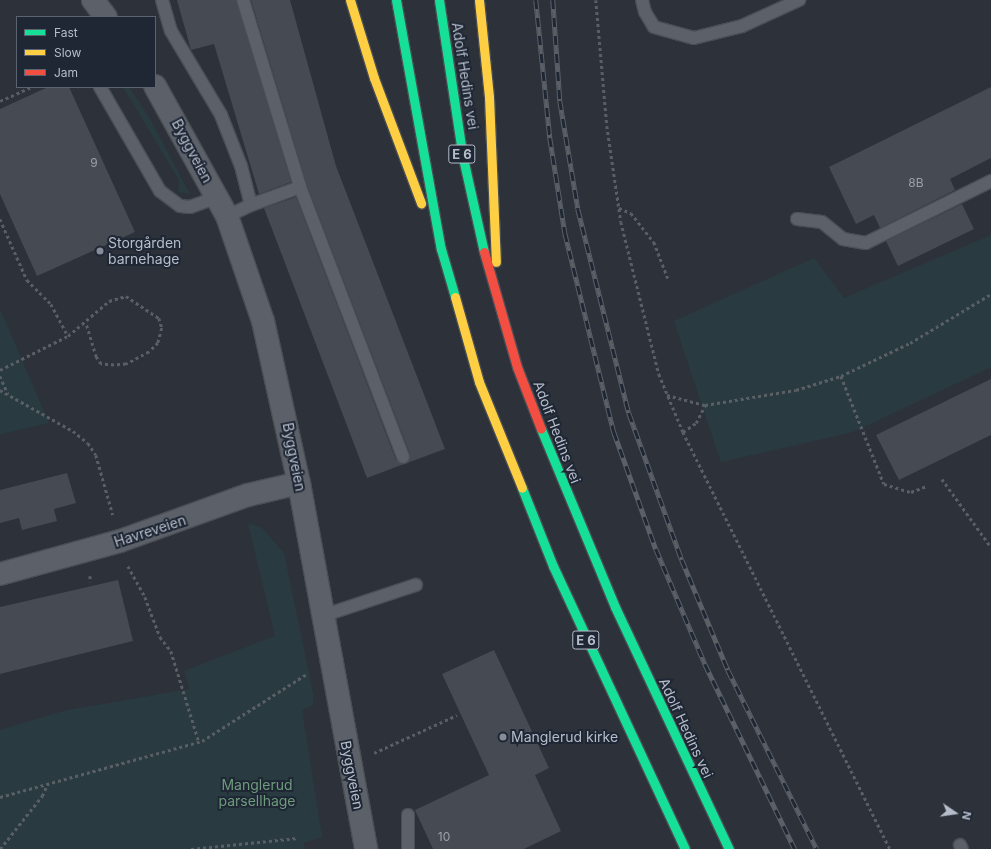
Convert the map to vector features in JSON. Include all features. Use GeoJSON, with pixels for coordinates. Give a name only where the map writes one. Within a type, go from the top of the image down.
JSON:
{"type":"FeatureCollection","features":[{"type":"Feature","properties":{"kind":"highway","name":"E 6"},"geometry":{"type":"LineString","coordinates":[[350,0],[403,159],[440,249],[479,382],[524,498],[685,849]]}},
{"type":"Feature","properties":{"kind":"highway","name":"E 6"},"geometry":{"type":"LineString","coordinates":[[396,0],[440,249]]}},
{"type":"Feature","properties":{"kind":"highway","name":"Adolf Hedins vei"},"geometry":{"type":"LineString","coordinates":[[439,0],[463,158],[498,305],[534,415],[579,525],[729,849]]}},
{"type":"Feature","properties":{"kind":"highway","name":"E 6"},"geometry":{"type":"LineString","coordinates":[[479,0],[489,97],[498,305]]}},
{"type":"Feature","properties":{"kind":"street"},"geometry":{"type":"LineString","coordinates":[[93,0],[105,16]]}},
{"type":"Feature","properties":{"kind":"street","name":"Byggveien"},"geometry":{"type":"LineString","coordinates":[[156,88],[227,216],[263,321],[299,483],[322,616],[366,849]]}},
{"type":"Feature","properties":{"kind":"street","name":"Havreveien"},"geometry":{"type":"LineString","coordinates":[[0,574],[149,532],[248,495],[299,483]]}},
{"type":"Feature","properties":{"kind":"lane"},"geometry":{"type":"LineString","coordinates":[[162,0],[171,31],[221,115],[241,166],[251,205]]}},
{"type":"Feature","properties":{"kind":"lane"},"geometry":{"type":"LineString","coordinates":[[244,0],[300,187],[403,457]]}},
{"type":"Feature","properties":{"kind":"lane"},"geometry":{"type":"LineString","coordinates":[[642,0],[645,12],[654,27],[694,38],[742,26],[799,0]]}},
{"type":"Feature","properties":{"kind":"lane"},"geometry":{"type":"LineString","coordinates":[[101,88],[160,191],[176,203],[190,207],[217,197]]}},
{"type":"Feature","properties":{"kind":"lane"},"geometry":{"type":"LineString","coordinates":[[797,219],[822,222],[843,239],[866,243],[991,182]]}},
{"type":"Feature","properties":{"kind":"lane"},"geometry":{"type":"LineString","coordinates":[[227,216],[251,205],[300,187]]}},
{"type":"Feature","properties":{"kind":"lane"},"geometry":{"type":"LineString","coordinates":[[322,616],[416,585]]}},
{"type":"Feature","properties":{"kind":"lane"},"geometry":{"type":"LineString","coordinates":[[408,815],[408,849]]}},
{"type":"Feature","properties":{"kind":"path"},"geometry":{"type":"LineString","coordinates":[[596,0],[607,126],[619,208],[645,327],[667,395],[683,432],[890,849]]}},
{"type":"Feature","properties":{"kind":"path"},"geometry":{"type":"LineString","coordinates":[[0,101],[30,88]]}},
{"type":"Feature","properties":{"kind":"path"},"geometry":{"type":"LineString","coordinates":[[619,208],[631,213],[654,242],[668,278]]}},
{"type":"Feature","properties":{"kind":"path"},"geometry":{"type":"LineString","coordinates":[[0,219],[28,280],[51,304],[68,336]]}},
{"type":"Feature","properties":{"kind":"path"},"geometry":{"type":"LineString","coordinates":[[667,395],[705,405],[796,390],[841,376],[910,343],[991,294]]}},
{"type":"Feature","properties":{"kind":"path"},"geometry":{"type":"LineString","coordinates":[[0,370],[68,336],[86,324],[109,301],[126,296],[159,318],[162,328],[158,343],[149,352],[126,364],[114,365],[101,364],[96,357],[86,324]]}},
{"type":"Feature","properties":{"kind":"path"},"geometry":{"type":"LineString","coordinates":[[0,376],[9,395]]}},
{"type":"Feature","properties":{"kind":"path"},"geometry":{"type":"LineString","coordinates":[[841,376],[884,484],[911,492],[927,486]]}},
{"type":"Feature","properties":{"kind":"path"},"geometry":{"type":"LineString","coordinates":[[0,390],[88,443],[96,454],[114,521]]}},
{"type":"Feature","properties":{"kind":"path"},"geometry":{"type":"LineString","coordinates":[[683,432],[696,423],[705,405]]}},
{"type":"Feature","properties":{"kind":"path"},"geometry":{"type":"LineString","coordinates":[[942,479],[991,547]]}},
{"type":"Feature","properties":{"kind":"path"},"geometry":{"type":"LineString","coordinates":[[124,560],[145,597],[160,637],[171,651],[198,742]]}},
{"type":"Feature","properties":{"kind":"path"},"geometry":{"type":"LineString","coordinates":[[0,797],[48,782],[198,742],[313,670]]}},
{"type":"Feature","properties":{"kind":"path"},"geometry":{"type":"LineString","coordinates":[[350,763],[457,715]]}},
{"type":"Feature","properties":{"kind":"path"},"geometry":{"type":"LineString","coordinates":[[0,849],[42,796],[48,782]]}},
{"type":"Feature","properties":{"kind":"path"},"geometry":{"type":"LineString","coordinates":[[191,849],[297,838]]}},
{"type":"Feature","properties":{"kind":"green space"},"geometry":{"type":"Polygon","coordinates":[[[124,88],[130,88],[150,119],[190,194],[178,192],[179,180],[124,88]]]}},
{"type":"Feature","properties":{"kind":"green space"},"geometry":{"type":"Polygon","coordinates":[[[991,235],[991,367],[853,432],[721,462],[674,321],[814,258],[844,298],[991,235]]]}},
{"type":"Feature","properties":{"kind":"green space"},"geometry":{"type":"Polygon","coordinates":[[[0,309],[49,423],[0,434],[0,309]]]}},
{"type":"Feature","properties":{"kind":"green space","name":"Manglerud parsellhage"},"geometry":{"type":"Polygon","coordinates":[[[248,523],[262,528],[284,553],[313,693],[313,705],[302,710],[322,837],[304,843],[305,849],[0,849],[0,730],[63,711],[190,689],[184,671],[275,636],[248,523]]]}},
{"type":"Feature","properties":{"kind":"building"},"geometry":{"type":"Polygon","coordinates":[[[177,0],[236,0],[291,182],[259,194],[214,44],[191,50],[177,0]]]}},
{"type":"Feature","properties":{"kind":"building"},"geometry":{"type":"Polygon","coordinates":[[[251,0],[290,0],[336,166],[445,449],[407,463],[410,454],[307,185],[251,0]]]}},
{"type":"Feature","properties":{"kind":"building"},"geometry":{"type":"Polygon","coordinates":[[[991,87],[991,158],[950,179],[955,190],[880,228],[874,215],[856,224],[829,167],[991,87]]]}},
{"type":"Feature","properties":{"kind":"building"},"geometry":{"type":"Polygon","coordinates":[[[46,88],[69,88],[135,232],[37,276],[0,194],[0,109],[46,88]]]}},
{"type":"Feature","properties":{"kind":"building"},"geometry":{"type":"Polygon","coordinates":[[[296,197],[396,460],[404,464],[367,478],[264,208],[296,197]]]}},
{"type":"Feature","properties":{"kind":"building"},"geometry":{"type":"Polygon","coordinates":[[[962,204],[974,229],[898,266],[886,241],[962,204]]]}},
{"type":"Feature","properties":{"kind":"building"},"geometry":{"type":"Polygon","coordinates":[[[991,379],[991,435],[899,480],[876,435],[991,379]]]}},
{"type":"Feature","properties":{"kind":"building"},"geometry":{"type":"Polygon","coordinates":[[[67,473],[76,503],[54,509],[57,521],[22,530],[19,518],[0,523],[0,490],[67,473]]]}},
{"type":"Feature","properties":{"kind":"building"},"geometry":{"type":"Polygon","coordinates":[[[118,580],[133,641],[0,674],[0,607],[118,580]]]}},
{"type":"Feature","properties":{"kind":"building","name":"Manglerud kirke"},"geometry":{"type":"Polygon","coordinates":[[[494,650],[549,768],[535,775],[561,831],[524,849],[433,849],[415,810],[489,775],[442,674],[494,650]]]}},
{"type":"Feature","properties":{"kind":"railway"},"geometry":{"type":"LineString","coordinates":[[536,0],[550,138],[565,233],[614,432],[656,549],[705,664],[795,849]]}},
{"type":"Feature","properties":{"kind":"railway"},"geometry":{"type":"LineString","coordinates":[[553,0],[560,101],[578,209],[629,413],[682,560],[728,670],[817,849]]}},
{"type":"Feature","properties":{"kind":"traffic: fast"},"geometry":{"type":"LineString","coordinates":[[396,0],[441,249],[455,297]]}},
{"type":"Feature","properties":{"kind":"traffic: fast"},"geometry":{"type":"LineString","coordinates":[[439,0],[463,158],[484,252]]}},
{"type":"Feature","properties":{"kind":"traffic: fast"},"geometry":{"type":"LineString","coordinates":[[541,429],[615,607],[729,849]]}},
{"type":"Feature","properties":{"kind":"traffic: fast"},"geometry":{"type":"LineString","coordinates":[[522,488],[553,566],[685,849]]}},
{"type":"Feature","properties":{"kind":"traffic: slow"},"geometry":{"type":"LineString","coordinates":[[350,0],[374,78],[421,203]]}},
{"type":"Feature","properties":{"kind":"traffic: slow"},"geometry":{"type":"LineString","coordinates":[[479,0],[489,97],[496,262]]}},
{"type":"Feature","properties":{"kind":"traffic: slow"},"geometry":{"type":"LineString","coordinates":[[455,297],[479,382],[522,488]]}},
{"type":"Feature","properties":{"kind":"traffic: jam"},"geometry":{"type":"LineString","coordinates":[[484,252],[517,367],[541,429]]}},
{"type":"Feature","properties":{"kind":"place","name":"Storgården barnehage"},"geometry":{"type":"Point","coordinates":[100,251]}},
{"type":"Feature","properties":{"kind":"place","name":"Manglerud kirke"},"geometry":{"type":"Point","coordinates":[503,737]}}]}
